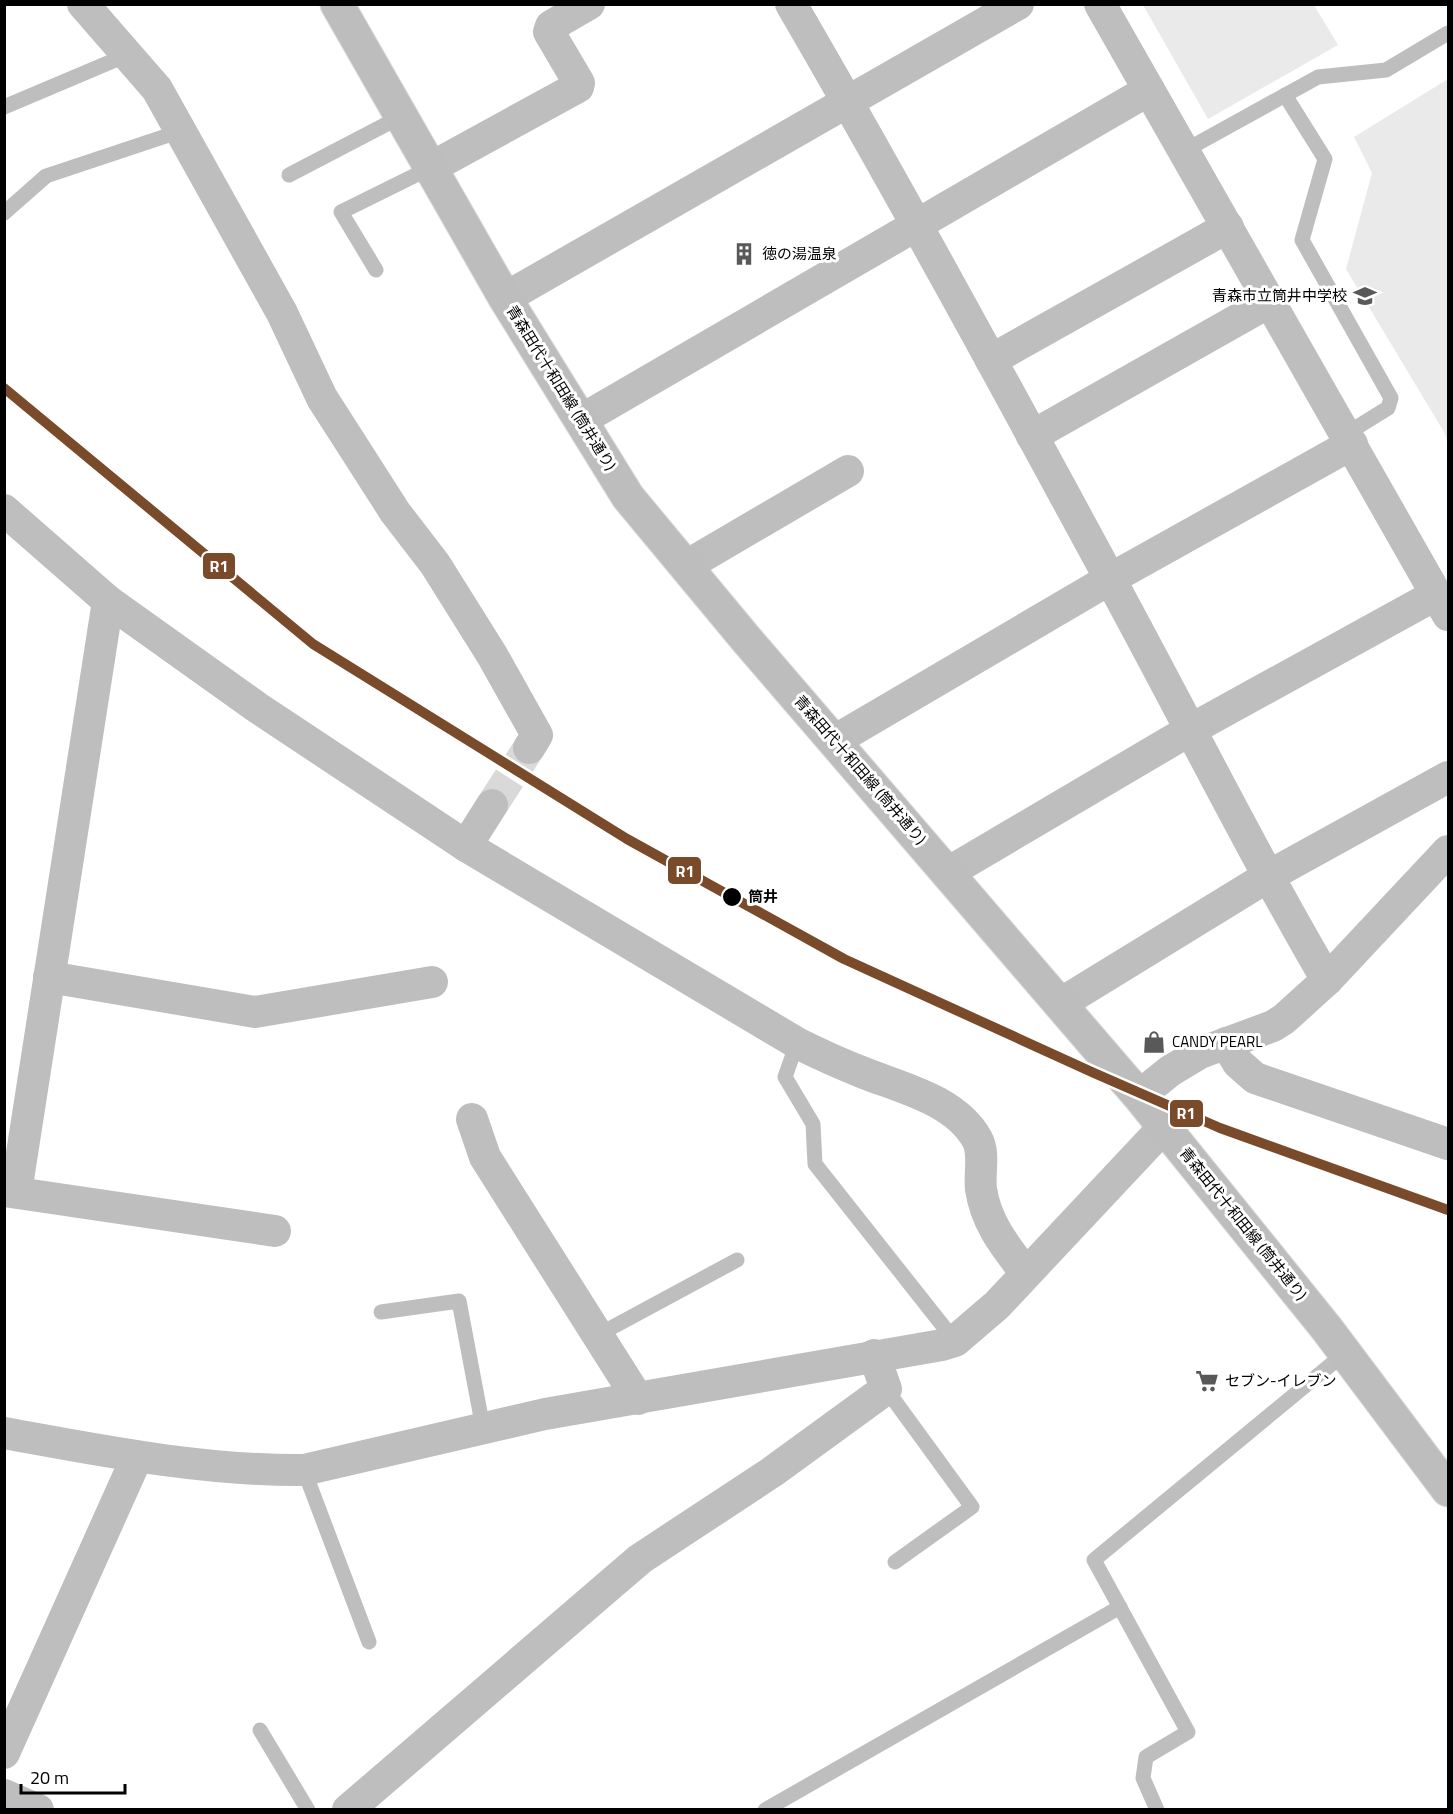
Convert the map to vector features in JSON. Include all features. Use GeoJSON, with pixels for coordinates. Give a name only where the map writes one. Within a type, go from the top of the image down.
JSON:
{"type":"FeatureCollection","features":[{"type":"Feature","properties":{"kind":"main road","name":"青森田代十和田線 (筒井通り)"},"geometry":{"type":"LineString","coordinates":[[337,4],[505,298],[628,496],[834,741],[949,872],[1139,1096],[1345,1353],[1449,1490]]}},
{"type":"Feature","properties":{"kind":"street"},"geometry":{"type":"LineString","coordinates":[[83,4],[157,89],[282,313],[322,398],[395,512],[435,564],[492,655],[537,735],[529,748]]}},
{"type":"Feature","properties":{"kind":"street"},"geometry":{"type":"LineString","coordinates":[[432,167],[578,87],[579,83],[549,32],[551,27],[589,4]]}},
{"type":"Feature","properties":{"kind":"street"},"geometry":{"type":"LineString","coordinates":[[791,4],[917,223],[1268,877],[1327,980]]}},
{"type":"Feature","properties":{"kind":"street"},"geometry":{"type":"LineString","coordinates":[[505,298],[1018,4]]}},
{"type":"Feature","properties":{"kind":"street"},"geometry":{"type":"LineString","coordinates":[[949,872],[1190,729],[1443,604],[1100,4]]}},
{"type":"Feature","properties":{"kind":"street"},"geometry":{"type":"LineString","coordinates":[[581,420],[1149,90]]}},
{"type":"Feature","properties":{"kind":"street"},"geometry":{"type":"LineString","coordinates":[[991,360],[1228,227]]}},
{"type":"Feature","properties":{"kind":"street"},"geometry":{"type":"LineString","coordinates":[[1032,436],[1271,300]]}},
{"type":"Feature","properties":{"kind":"street"},"geometry":{"type":"LineString","coordinates":[[834,741],[1349,439]]}},
{"type":"Feature","properties":{"kind":"street"},"geometry":{"type":"LineString","coordinates":[[686,566],[848,471]]}},
{"type":"Feature","properties":{"kind":"street"},"geometry":{"type":"LineString","coordinates":[[4,510],[108,601],[258,708],[466,846],[797,1043],[831,1060],[935,1101],[959,1118],[978,1140],[981,1187],[986,1211],[995,1232],[1026,1272]]}},
{"type":"Feature","properties":{"kind":"street"},"geometry":{"type":"LineString","coordinates":[[108,601],[49,977],[10,1191],[275,1231]]}},
{"type":"Feature","properties":{"kind":"street"},"geometry":{"type":"LineString","coordinates":[[1060,1004],[1268,877],[1449,777]]}},
{"type":"Feature","properties":{"kind":"street"},"geometry":{"type":"LineString","coordinates":[[466,846],[492,805]]}},
{"type":"Feature","properties":{"kind":"street"},"geometry":{"type":"LineString","coordinates":[[1139,1096],[1182,1063],[1226,1043],[1273,1026],[1327,980],[1446,861]]}},
{"type":"Feature","properties":{"kind":"street"},"geometry":{"type":"LineString","coordinates":[[49,977],[255,1012],[432,982]]}},
{"type":"Feature","properties":{"kind":"street"},"geometry":{"type":"LineString","coordinates":[[1226,1043],[1238,1063],[1255,1078],[1449,1143]]}},
{"type":"Feature","properties":{"kind":"street"},"geometry":{"type":"LineString","coordinates":[[472,1119],[485,1157],[638,1399]]}},
{"type":"Feature","properties":{"kind":"street"},"geometry":{"type":"LineString","coordinates":[[4,1433],[137,1457],[270,1470],[304,1470],[483,1428],[955,1341],[997,1305],[1164,1127]]}},
{"type":"Feature","properties":{"kind":"street"},"geometry":{"type":"LineString","coordinates":[[348,1809],[640,1559],[772,1472],[886,1389],[874,1355]]}},
{"type":"Feature","properties":{"kind":"street"},"geometry":{"type":"LineString","coordinates":[[4,1753],[137,1457]]}},
{"type":"Feature","properties":{"kind":"lane"},"geometry":{"type":"LineString","coordinates":[[1184,151],[1318,76],[1386,70],[1449,33]]}},
{"type":"Feature","properties":{"kind":"lane"},"geometry":{"type":"LineString","coordinates":[[4,107],[127,56]]}},
{"type":"Feature","properties":{"kind":"lane"},"geometry":{"type":"LineString","coordinates":[[1285,95],[1325,159],[1302,240],[1391,398],[1388,408],[1349,439]]}},
{"type":"Feature","properties":{"kind":"lane"},"geometry":{"type":"LineString","coordinates":[[289,175],[402,116]]}},
{"type":"Feature","properties":{"kind":"lane"},"geometry":{"type":"LineString","coordinates":[[4,213],[46,176],[181,131]]}},
{"type":"Feature","properties":{"kind":"lane"},"geometry":{"type":"LineString","coordinates":[[376,270],[341,212],[432,167]]}},
{"type":"Feature","properties":{"kind":"lane"},"geometry":{"type":"LineString","coordinates":[[797,1043],[785,1077],[813,1124],[814,1164],[955,1341]]}},
{"type":"Feature","properties":{"kind":"lane"},"geometry":{"type":"LineString","coordinates":[[598,1335],[737,1260]]}},
{"type":"Feature","properties":{"kind":"lane"},"geometry":{"type":"LineString","coordinates":[[381,1312],[459,1301],[483,1428]]}},
{"type":"Feature","properties":{"kind":"lane"},"geometry":{"type":"LineString","coordinates":[[1157,1809],[1143,1778],[1146,1757],[1188,1732],[1094,1560],[1345,1353]]}},
{"type":"Feature","properties":{"kind":"lane"},"geometry":{"type":"LineString","coordinates":[[886,1389],[972,1507],[895,1562]]}},
{"type":"Feature","properties":{"kind":"lane"},"geometry":{"type":"LineString","coordinates":[[304,1470],[369,1642]]}},
{"type":"Feature","properties":{"kind":"lane"},"geometry":{"type":"LineString","coordinates":[[765,1809],[1120,1607]]}},
{"type":"Feature","properties":{"kind":"lane"},"geometry":{"type":"LineString","coordinates":[[260,1730],[308,1809]]}},
{"type":"Feature","properties":{"kind":"shaded area"},"geometry":{"type":"Polygon","coordinates":[[[1143,5],[1314,5],[1338,45],[1208,119],[1143,5]]]}},
{"type":"Feature","properties":{"kind":"shaded area"},"geometry":{"type":"Polygon","coordinates":[[[1448,79],[1448,444],[1444,432],[1346,269],[1372,173],[1354,137],[1448,79]]]}},
{"type":"Feature","properties":{"kind":"tunnel"},"geometry":{"type":"LineString","coordinates":[[492,805],[529,748]]}},
{"type":"Feature","properties":{"kind":"transit line","name":"R1"},"geometry":{"type":"LineString","coordinates":[[4,388],[313,644],[627,839],[844,959],[1094,1073],[1220,1128],[1448,1210]]}},
{"type":"Feature","properties":{"kind":"place","name":"徳の湯温泉"},"geometry":{"type":"Point","coordinates":[744,254]}},
{"type":"Feature","properties":{"kind":"place","name":"青森市立筒井中学校"},"geometry":{"type":"Point","coordinates":[1365,296]}},
{"type":"Feature","properties":{"kind":"place","name":"筒井"},"geometry":{"type":"Point","coordinates":[732,897]}},
{"type":"Feature","properties":{"kind":"place","name":"CANDY PEARL"},"geometry":{"type":"Point","coordinates":[1154,1042]}},
{"type":"Feature","properties":{"kind":"place","name":"セブン-イレブン"},"geometry":{"type":"Point","coordinates":[1207,1381]}}]}
